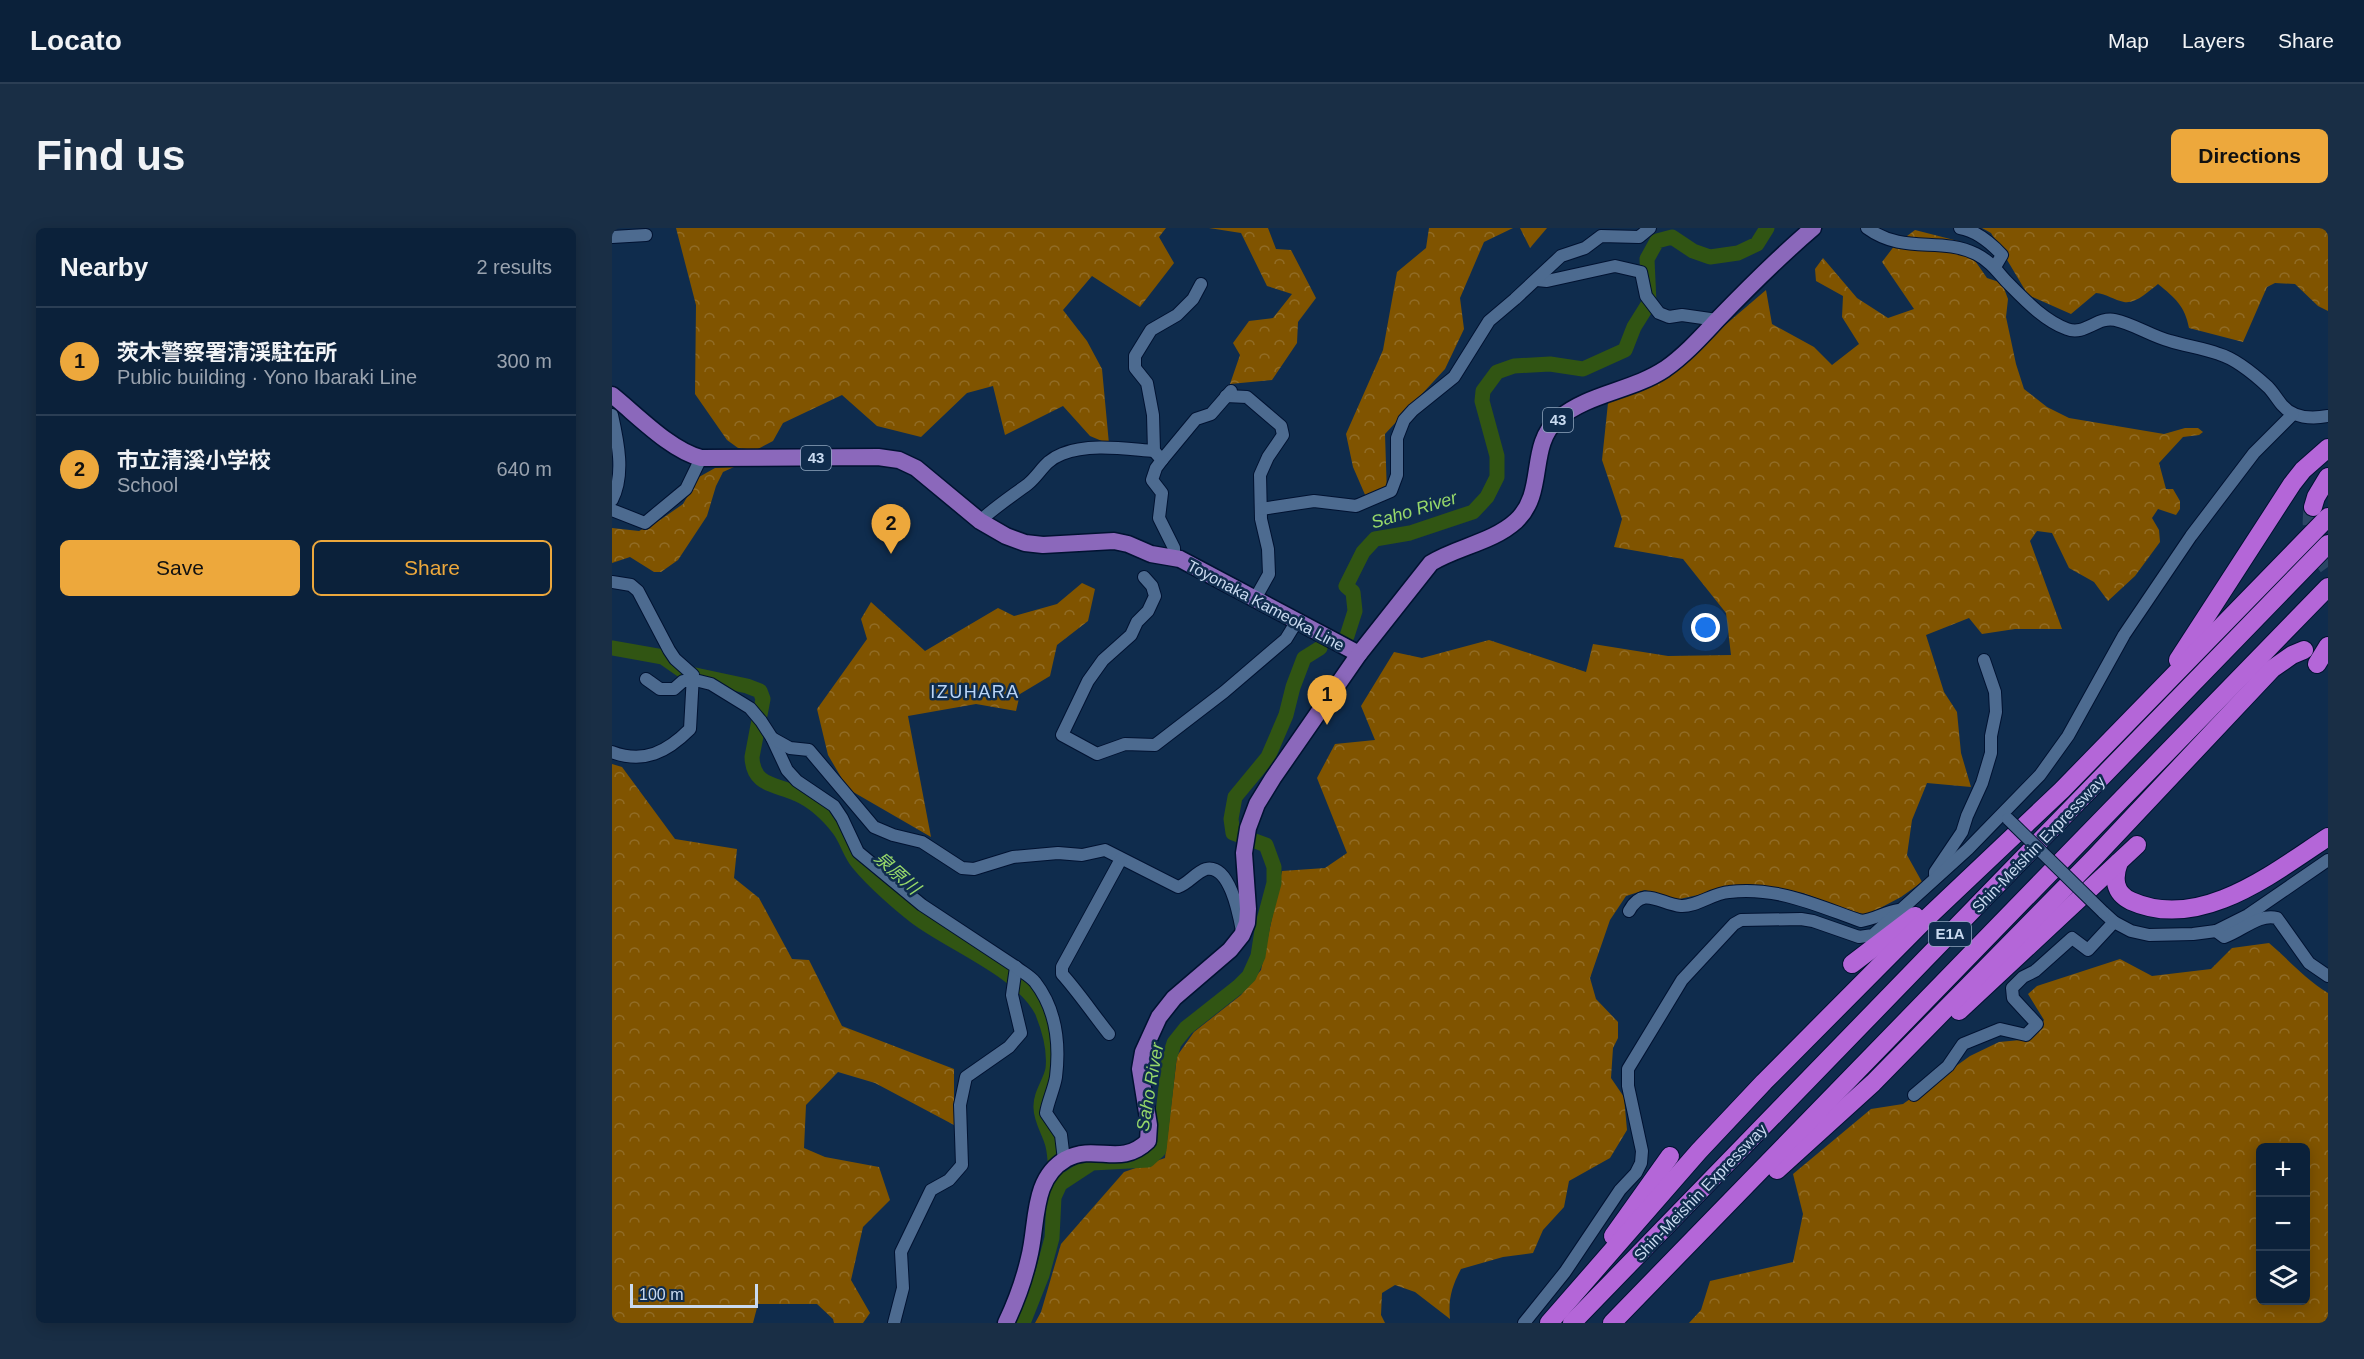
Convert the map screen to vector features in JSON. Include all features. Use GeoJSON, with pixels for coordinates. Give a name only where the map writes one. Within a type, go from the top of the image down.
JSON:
{"type":"FeatureCollection","features":[{"type":"Feature","properties":{"kind":"highway"},"geometry":{"type":"LineString","coordinates":[[2136,714],[2184,651],[2292,484],[2309,464],[2328,448]]}},
{"type":"Feature","properties":{"kind":"highway"},"geometry":{"type":"LineString","coordinates":[[1549,1323],[1568,1315],[1699,1151],[1764,1082],[2136,714],[2321,512],[2321,487],[2328,477]]}},
{"type":"Feature","properties":{"kind":"highway","name":"Shin-Meishin Expressway"},"geometry":{"type":"LineString","coordinates":[[1568,1315],[2328,544]]}},
{"type":"Feature","properties":{"kind":"highway","name":"Shin-Meishin Expressway"},"geometry":{"type":"LineString","coordinates":[[1612,1323],[2328,587]]}},
{"type":"Feature","properties":{"kind":"highway"},"geometry":{"type":"LineString","coordinates":[[2317,664],[2328,646]]}},
{"type":"Feature","properties":{"kind":"highway"},"geometry":{"type":"LineString","coordinates":[[1873,1083],[2095,857],[2267,673],[2282,661],[2304,650]]}},
{"type":"Feature","properties":{"kind":"highway"},"geometry":{"type":"LineString","coordinates":[[2119,862],[2115,878],[2116,886],[2128,899],[2158,908],[2192,908],[2208,906],[2238,893],[2328,837]]}},
{"type":"Feature","properties":{"kind":"highway"},"geometry":{"type":"LineString","coordinates":[[1706,1228],[1737,1210],[1767,1178],[1873,1083],[1937,1032],[2137,845]]}},
{"type":"Feature","properties":{"kind":"highway"},"geometry":{"type":"LineString","coordinates":[[1852,964],[1994,855]]}},
{"type":"Feature","properties":{"kind":"highway"},"geometry":{"type":"LineString","coordinates":[[1568,1315],[1670,1156]]}},
{"type":"Feature","properties":{"kind":"main road","name":"Toyonaka Kameoka Line"},"geometry":{"type":"LineString","coordinates":[[612,394],[671,443],[701,458],[878,457],[899,460],[916,468],[980,521],[1006,536],[1025,543],[1044,545],[1114,542],[1128,544],[1151,554],[1180,559],[1359,654],[1431,563],[1446,554],[1501,532],[1516,521],[1534,492],[1541,444],[1548,431],[1558,420],[1585,403],[1647,379],[1665,369],[1700,339],[1813,228]]}},
{"type":"Feature","properties":{"kind":"main road"},"geometry":{"type":"LineString","coordinates":[[1006,1323],[1023,1283],[1030,1256],[1042,1184],[1059,1164],[1076,1154],[1093,1152],[1131,1154],[1148,1141],[1149,1125],[1140,1069],[1148,1039],[1159,1017],[1174,998],[1230,950],[1242,935],[1247,923],[1248,909],[1244,866],[1247,836],[1257,804],[1359,654]]}},
{"type":"Feature","properties":{"kind":"street"},"geometry":{"type":"LineString","coordinates":[[1261,509],[1314,501],[1356,506],[1391,491],[1397,475],[1397,438],[1404,420],[1454,377],[1489,321],[1561,256],[1585,248],[1601,237],[1639,237],[1650,228]]}},
{"type":"Feature","properties":{"kind":"street"},"geometry":{"type":"LineString","coordinates":[[1867,228],[1889,241],[1912,245],[1949,246],[1976,253],[1995,267],[2038,312],[2069,330],[2082,330],[2100,322],[2115,320],[2171,341],[2222,354],[2270,388],[2283,407],[2293,414],[2305,417],[2328,416]]}},
{"type":"Feature","properties":{"kind":"street"},"geometry":{"type":"LineString","coordinates":[[1960,228],[1979,236],[1996,248],[2002,255],[1995,267]]}},
{"type":"Feature","properties":{"kind":"street"},"geometry":{"type":"LineString","coordinates":[[612,237],[646,235]]}},
{"type":"Feature","properties":{"kind":"street"},"geometry":{"type":"LineString","coordinates":[[1537,280],[1547,281],[1615,266],[1641,272],[1646,297],[1659,313],[1669,317],[1682,315],[1717,320]]}},
{"type":"Feature","properties":{"kind":"street"},"geometry":{"type":"LineString","coordinates":[[1174,558],[1174,548],[1159,518],[1161,493],[1152,480],[1158,455],[1153,415],[1147,383],[1135,368],[1135,356],[1151,330],[1178,315],[1193,299],[1201,284]]}},
{"type":"Feature","properties":{"kind":"street"},"geometry":{"type":"LineString","coordinates":[[1158,455],[1196,418],[1211,414],[1228,393],[1247,398],[1281,426],[1283,435],[1268,457],[1260,475],[1261,519],[1268,549],[1269,574],[1255,599]]}},
{"type":"Feature","properties":{"kind":"street"},"geometry":{"type":"LineString","coordinates":[[1524,1323],[1565,1272],[1641,1163],[1642,1151],[1628,1086],[1628,1069],[1682,980],[1734,924],[1740,921],[1801,919],[1859,937],[1873,935],[2005,816],[2040,775],[2068,736],[2124,635],[2191,536],[2254,453],[2293,414]]}},
{"type":"Feature","properties":{"kind":"street"},"geometry":{"type":"LineString","coordinates":[[612,415],[617,438],[619,478],[612,500]]}},
{"type":"Feature","properties":{"kind":"street"},"geometry":{"type":"LineString","coordinates":[[980,521],[1008,496],[1030,483],[1047,461],[1064,453],[1114,448],[1158,455]]}},
{"type":"Feature","properties":{"kind":"street"},"geometry":{"type":"LineString","coordinates":[[612,510],[645,523],[652,519],[686,489],[701,458]]}},
{"type":"Feature","properties":{"kind":"street"},"geometry":{"type":"LineString","coordinates":[[1144,577],[1152,586],[1155,596],[1148,611],[1137,622],[1131,635],[1103,660],[1088,681],[1062,735],[1097,754],[1125,744],[1155,745],[1269,654],[1286,639],[1297,621]]}},
{"type":"Feature","properties":{"kind":"street"},"geometry":{"type":"LineString","coordinates":[[612,582],[631,585],[638,591],[669,650],[675,659],[690,670],[693,681],[690,729],[676,743],[650,756],[627,758],[612,752]]}},
{"type":"Feature","properties":{"kind":"street"},"geometry":{"type":"LineString","coordinates":[[1936,879],[1935,872],[1962,832],[1982,783],[1991,753],[1991,736],[1996,712],[1995,692],[1984,660]]}},
{"type":"Feature","properties":{"kind":"street"},"geometry":{"type":"LineString","coordinates":[[646,679],[660,689],[674,689],[683,681],[711,684],[750,708],[761,720],[792,776],[834,806],[858,852],[922,905],[1034,981],[1048,1005],[1058,1044],[1055,1080],[1046,1113],[1061,1135],[1059,1164]]}},
{"type":"Feature","properties":{"kind":"street"},"geometry":{"type":"LineString","coordinates":[[772,738],[790,748],[809,750],[874,827],[893,835],[922,842],[962,868],[974,869],[1013,857],[1058,853],[1082,855],[1105,850],[1178,887],[1186,884],[1204,869],[1213,869],[1223,876],[1231,889],[1240,916],[1242,935]]}},
{"type":"Feature","properties":{"kind":"street"},"geometry":{"type":"LineString","coordinates":[[2005,816],[2114,922],[2131,931],[2150,935],[2182,935],[2216,931],[2248,915],[2328,860]]}},
{"type":"Feature","properties":{"kind":"street"},"geometry":{"type":"LineString","coordinates":[[1109,1034],[1089,1010],[1080,994],[1062,974],[1062,967],[1121,859]]}},
{"type":"Feature","properties":{"kind":"street"},"geometry":{"type":"LineString","coordinates":[[1629,911],[1634,902],[1640,898],[1649,897],[1682,906],[1725,892],[1742,890],[1803,898],[1861,921],[1869,920],[1885,912],[1899,910]]}},
{"type":"Feature","properties":{"kind":"street"},"geometry":{"type":"LineString","coordinates":[[2216,931],[2224,937],[2244,929],[2263,917],[2277,918],[2309,963],[2328,976]]}},
{"type":"Feature","properties":{"kind":"street"},"geometry":{"type":"LineString","coordinates":[[1914,1095],[1948,1066],[1963,1044],[2000,1029],[2026,1035],[2037,1024],[2013,998],[2012,988],[2022,976],[2035,971],[2072,938],[2088,950],[2114,922]]}},
{"type":"Feature","properties":{"kind":"street"},"geometry":{"type":"LineString","coordinates":[[894,1323],[903,1288],[901,1252],[931,1190],[949,1180],[962,1165],[960,1105],[966,1077],[1009,1047],[1021,1033],[1012,995],[1016,967]]}},
{"type":"Feature","properties":{"kind":"green space"},"geometry":{"type":"Polygon","coordinates":[[[676,228],[1166,228],[1159,237],[1174,263],[1140,307],[1092,276],[1063,310],[1087,341],[1102,369],[1109,444],[1090,436],[1063,406],[1005,435],[993,386],[967,393],[921,437],[877,426],[842,395],[783,423],[773,441],[756,450],[738,448],[727,440],[695,394],[696,305],[676,228]]]}},
{"type":"Feature","properties":{"kind":"green space"},"geometry":{"type":"Polygon","coordinates":[[[1209,228],[1268,228],[1276,249],[1291,250],[1316,298],[1298,322],[1297,343],[1272,380],[1230,384],[1240,355],[1233,343],[1249,321],[1273,318],[1292,294],[1267,286],[1241,233],[1209,228]]]}},
{"type":"Feature","properties":{"kind":"green space"},"geometry":{"type":"Polygon","coordinates":[[[1429,228],[1513,228],[1484,242],[1460,298],[1464,329],[1445,369],[1385,434],[1387,495],[1366,497],[1353,467],[1346,434],[1383,350],[1397,272],[1426,248],[1429,228]]]}},
{"type":"Feature","properties":{"kind":"green space"},"geometry":{"type":"Polygon","coordinates":[[[1520,228],[1547,228],[1530,248],[1520,228]]]}},
{"type":"Feature","properties":{"kind":"green space"},"geometry":{"type":"Polygon","coordinates":[[[1982,228],[2328,228],[2328,311],[2318,306],[2295,284],[2275,283],[2267,287],[2243,342],[2189,328],[2185,314],[2178,303],[2158,284],[2129,302],[2096,293],[2071,314],[2028,295],[1991,233],[1982,228]]]}},
{"type":"Feature","properties":{"kind":"green space"},"geometry":{"type":"Polygon","coordinates":[[[1915,230],[1962,242],[1987,278],[2002,283],[2008,299],[2006,317],[2024,389],[2047,407],[2069,418],[2164,434],[2185,428],[2198,428],[2203,432],[2199,435],[2183,437],[2159,463],[2166,489],[2173,489],[2180,501],[2180,509],[2176,515],[2158,509],[2152,518],[2159,530],[2160,542],[2135,576],[2108,601],[2094,582],[2069,568],[2052,533],[2037,531],[2030,541],[2062,629],[2015,629],[1982,634],[1969,618],[1926,635],[1944,692],[1957,712],[1961,753],[1971,787],[1927,783],[1912,820],[1907,855],[1922,882],[1901,897],[1867,915],[1803,893],[1748,884],[1675,900],[1645,890],[1626,896],[1610,920],[1590,978],[1596,999],[1618,1022],[1618,1038],[1613,1048],[1611,1078],[1624,1097],[1627,1130],[1610,1158],[1569,1181],[1564,1207],[1543,1230],[1533,1253],[1503,1257],[1461,1269],[1451,1293],[1450,1319],[1415,1292],[1395,1285],[1382,1293],[1381,1315],[1385,1323],[1035,1323],[1041,1312],[1061,1244],[1124,1172],[1165,1158],[1177,1056],[1194,1032],[1241,995],[1261,970],[1282,871],[1325,868],[1347,853],[1317,778],[1335,744],[1375,740],[1361,706],[1394,652],[1422,658],[1489,640],[1586,672],[1593,644],[1668,656],[1731,655],[1726,613],[1683,559],[1614,547],[1622,519],[1602,460],[1608,403],[1669,373],[1766,290],[1772,324],[1814,347],[1832,365],[1859,344],[1842,317],[1843,296],[1816,281],[1815,269],[1823,258],[1857,298],[1888,318],[1914,309],[1882,262],[1895,245],[1915,230]]]}},
{"type":"Feature","properties":{"kind":"green space"},"geometry":{"type":"Polygon","coordinates":[[[734,467],[723,472],[707,516],[678,560],[661,572],[654,572],[630,557],[612,563],[612,528],[639,531],[683,504],[699,477],[715,468],[734,467]]]}},
{"type":"Feature","properties":{"kind":"green space"},"geometry":{"type":"Polygon","coordinates":[[[1082,583],[1095,589],[1088,621],[1057,645],[1050,676],[1020,694],[1016,711],[976,704],[908,716],[931,837],[848,789],[828,755],[817,709],[867,639],[861,619],[871,602],[925,651],[998,608],[1014,616],[1057,604],[1082,583]]]}},
{"type":"Feature","properties":{"kind":"green space"},"geometry":{"type":"Polygon","coordinates":[[[612,764],[622,767],[675,839],[737,849],[734,878],[759,898],[792,959],[809,960],[842,1026],[954,1069],[954,1125],[875,1083],[838,1072],[806,1105],[804,1148],[825,1157],[879,1167],[890,1200],[863,1227],[851,1280],[870,1313],[863,1323],[834,1323],[833,1319],[817,1304],[758,1304],[753,1323],[612,1323],[612,764]]]}},
{"type":"Feature","properties":{"kind":"green space"},"geometry":{"type":"Polygon","coordinates":[[[2269,943],[2304,976],[2328,993],[2328,1323],[1689,1323],[1701,1310],[1710,1281],[1793,1262],[1803,1214],[1793,1174],[1871,1109],[1903,1104],[1970,1056],[1999,1042],[2031,1039],[2044,1020],[2028,994],[2037,986],[2120,959],[2152,976],[2211,969],[2232,948],[2269,943]]]}},
{"type":"Feature","properties":{"kind":"waterway","name":"Saho River"},"geometry":{"type":"LineString","coordinates":[[1347,636],[1355,611],[1353,592],[1346,586],[1363,552],[1375,539],[1410,533],[1473,512],[1487,497],[1497,477],[1497,456],[1482,401],[1483,391],[1497,372],[1514,366],[1550,364],[1583,369],[1625,350],[1634,327],[1649,303],[1647,259],[1657,241],[1672,237],[1693,251],[1710,257],[1738,253],[1757,244],[1767,228]]}},
{"type":"Feature","properties":{"kind":"waterway","name":"泉原川"},"geometry":{"type":"LineString","coordinates":[[612,648],[663,657],[686,673],[760,691],[763,699],[752,757],[753,767],[761,779],[814,804],[839,829],[859,864],[894,899],[931,927],[1003,971],[1032,997],[1042,1011],[1052,1047],[1053,1069],[1042,1098],[1041,1112],[1051,1138],[1058,1178]]}},
{"type":"Feature","properties":{"kind":"waterway","name":"Saho River"},"geometry":{"type":"LineString","coordinates":[[1023,1323],[1042,1275],[1052,1238],[1054,1197],[1060,1184],[1092,1163],[1148,1160],[1159,1150],[1169,1059],[1174,1043],[1186,1028],[1249,976],[1258,956],[1263,924],[1274,883],[1274,867],[1266,845],[1233,833],[1231,819],[1235,797],[1268,757],[1286,715],[1304,658],[1320,648]]}},
{"type":"Feature","properties":{"kind":"tunnel"},"geometry":{"type":"LineString","coordinates":[[2313,507],[2314,538],[2319,553],[2328,567]]}},
{"type":"Feature","properties":{"kind":"place","name":"市立清溪小学校"},"geometry":{"type":"Point","coordinates":[891,554]}},
{"type":"Feature","properties":{"kind":"place","name":"茨木警察署清渓駐在所"},"geometry":{"type":"Point","coordinates":[1327,725]}},
{"type":"Feature","properties":{"kind":"district","name":"IZUHARA"},"geometry":{"type":"Point","coordinates":[975,692]}}]}
